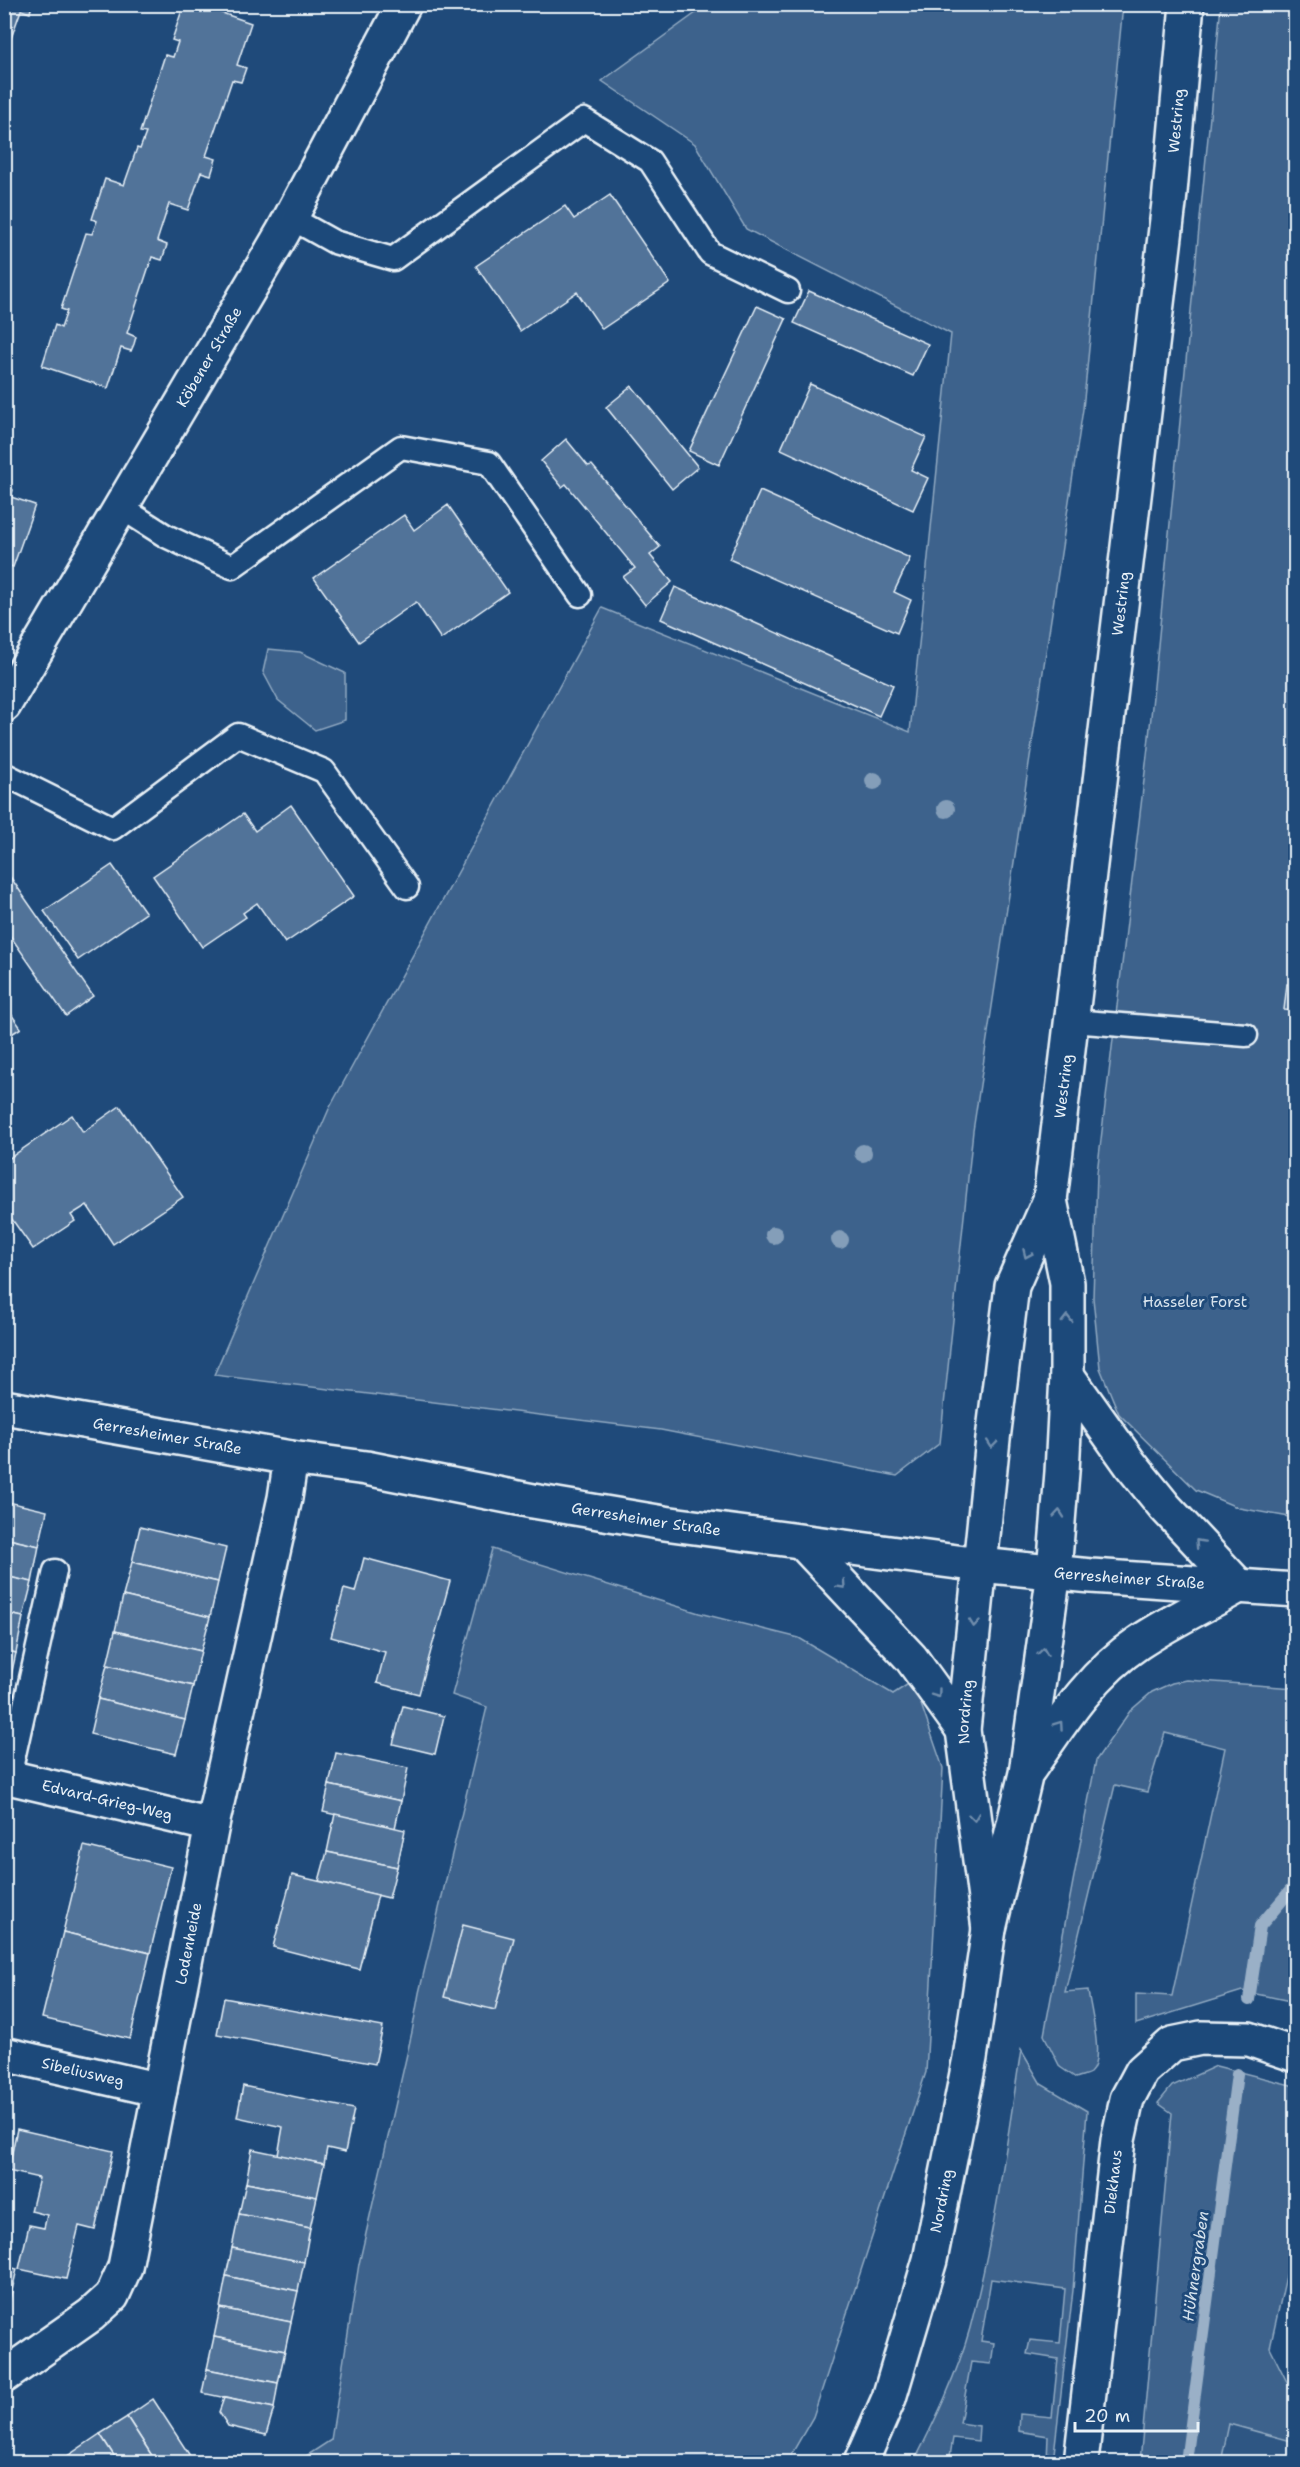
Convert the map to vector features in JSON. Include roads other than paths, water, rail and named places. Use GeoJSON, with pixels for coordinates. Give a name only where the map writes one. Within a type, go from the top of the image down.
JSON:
{"type":"FeatureCollection","features":[{"type":"Feature","properties":{"kind":"main road","name":"Köbener Straße"},"geometry":{"type":"LineString","coordinates":[[4,705],[291,218],[404,4]]}},
{"type":"Feature","properties":{"kind":"main road","name":"Westring"},"geometry":{"type":"LineString","coordinates":[[980,1565],[1012,1287],[1050,1200],[1168,215],[1187,4]]}},
{"type":"Feature","properties":{"kind":"main road","name":"Westring"},"geometry":{"type":"LineString","coordinates":[[1050,1200],[1067,1283],[1067,1375],[1054,1572]]}},
{"type":"Feature","properties":{"kind":"main road"},"geometry":{"type":"LineString","coordinates":[[1026,1773],[1070,1710],[1099,1676],[1137,1644],[1239,1586],[1165,1507],[1131,1465],[1067,1375]]}},
{"type":"Feature","properties":{"kind":"main road","name":"Gerresheimer Straße"},"geometry":{"type":"LineString","coordinates":[[4,1407],[291,1458],[366,1468],[610,1514],[802,1542],[980,1565],[1296,1590]]}},
{"type":"Feature","properties":{"kind":"main road","name":"Lodenheide"},"geometry":{"type":"LineString","coordinates":[[4,2376],[91,2315],[112,2296],[125,2267],[212,1825],[285,1498],[291,1458]]}},
{"type":"Feature","properties":{"kind":"main road"},"geometry":{"type":"LineString","coordinates":[[802,1542],[911,1658],[963,1730]]}},
{"type":"Feature","properties":{"kind":"main road","name":"Nordring"},"geometry":{"type":"LineString","coordinates":[[980,1565],[963,1730],[989,1929]]}},
{"type":"Feature","properties":{"kind":"main road","name":"Nordring"},"geometry":{"type":"LineString","coordinates":[[861,2463],[889,2398],[930,2260],[970,2058],[989,1929],[1026,1773],[1054,1572]]}},
{"type":"Feature","properties":{"kind":"main road","name":"Edvard-Grieg-Weg"},"geometry":{"type":"LineString","coordinates":[[7,1776],[212,1825]]}},
{"type":"Feature","properties":{"kind":"main road","name":"Diekhaus"},"geometry":{"type":"LineString","coordinates":[[1081,2463],[1118,2140],[1127,2099],[1142,2071],[1172,2044],[1201,2038],[1249,2039],[1296,2055]]}},
{"type":"Feature","properties":{"kind":"main road","name":"Sibeliusweg"},"geometry":{"type":"LineString","coordinates":[[4,2054],[160,2090]]}},
{"type":"Feature","properties":{"kind":"lane"},"geometry":{"type":"LineString","coordinates":[[291,218],[334,242],[393,259],[584,120],[650,161],[710,253],[788,291]]}},
{"type":"Feature","properties":{"kind":"lane"},"geometry":{"type":"LineString","coordinates":[[122,508],[166,536],[232,567],[401,447],[489,463],[580,595]]}},
{"type":"Feature","properties":{"kind":"lane"},"geometry":{"type":"LineString","coordinates":[[4,774],[113,828],[238,735],[324,771],[407,887]]}},
{"type":"Feature","properties":{"kind":"lane"},"geometry":{"type":"LineString","coordinates":[[1071,1021],[1246,1035]]}},
{"type":"Feature","properties":{"kind":"lane"},"geometry":{"type":"LineString","coordinates":[[7,1776],[55,1571]]}},
{"type":"Feature","properties":{"kind":"waterway","name":"Hühnergraben"},"geometry":{"type":"LineString","coordinates":[[1249,2000],[1260,1926],[1296,1884]]}},
{"type":"Feature","properties":{"kind":"waterway","name":"Hühnergraben"},"geometry":{"type":"LineString","coordinates":[[1186,2462],[1237,2074]]}},
{"type":"Feature","properties":{"kind":"park label","name":"Hasseler Forst"},"geometry":{"type":"Point","coordinates":[1195,1302]}}]}
